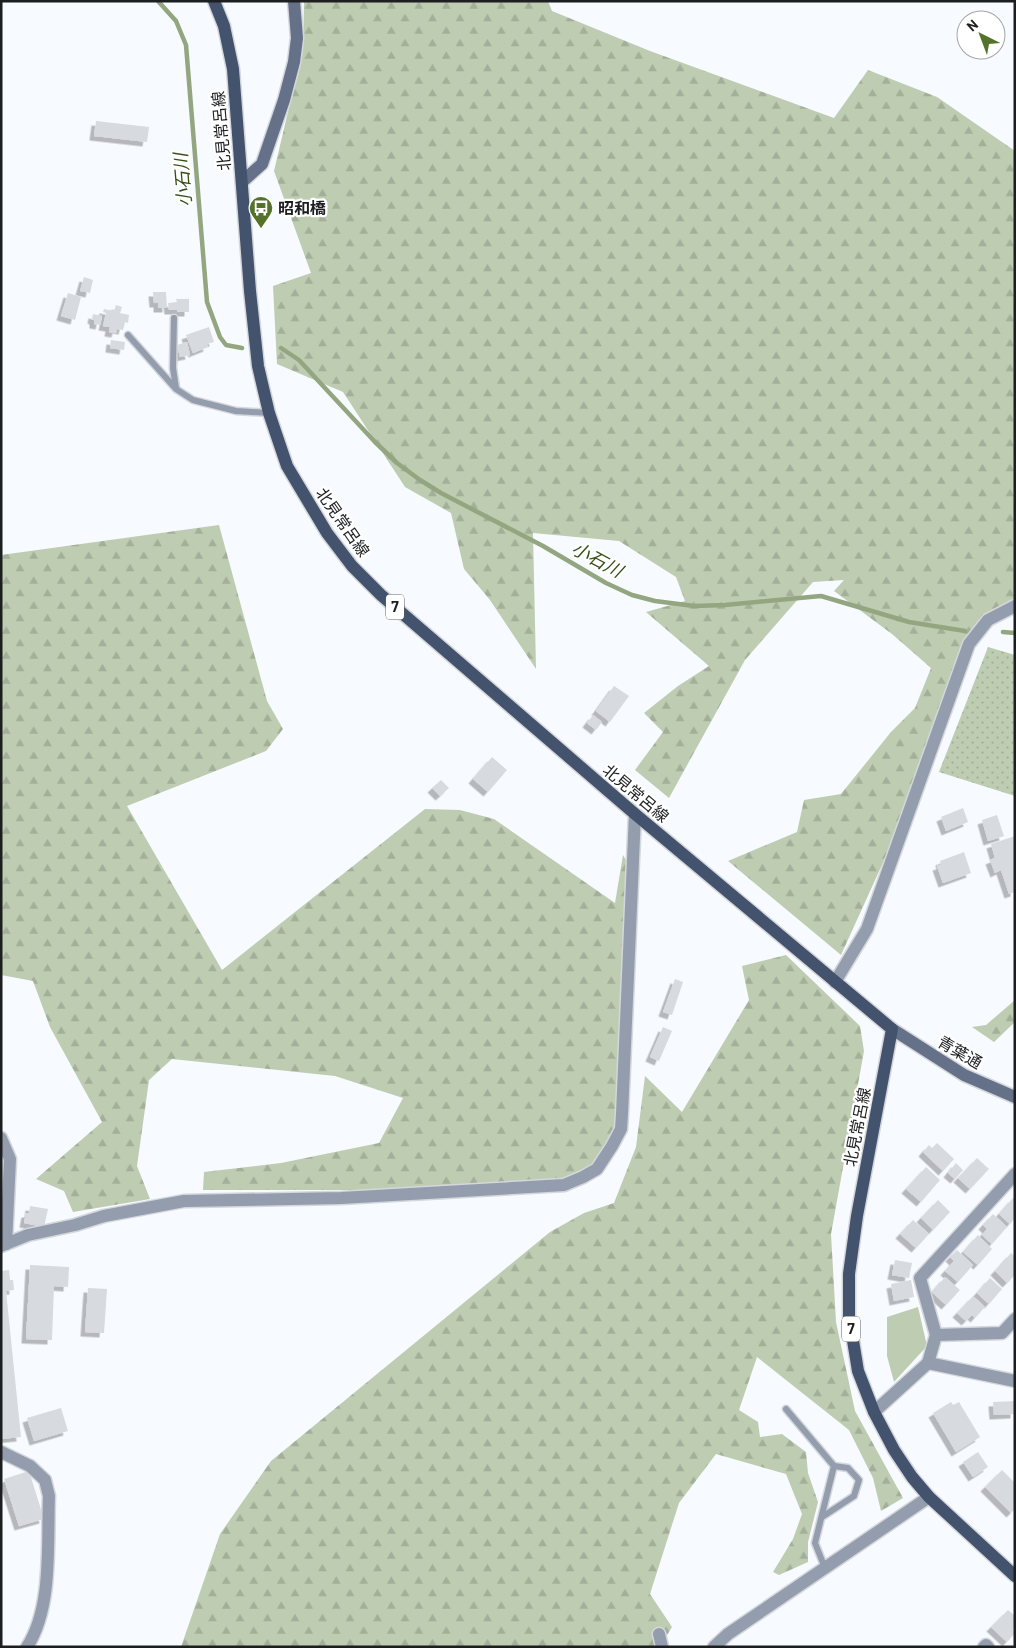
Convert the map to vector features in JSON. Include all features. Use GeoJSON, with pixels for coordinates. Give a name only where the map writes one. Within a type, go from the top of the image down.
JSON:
{"type":"FeatureCollection","features":[{"type":"Feature","properties":{"kind":"main road","name":"北見常呂線"},"geometry":{"type":"LineString","coordinates":[[214,1],[224,26],[233,69],[250,291],[258,366],[269,413],[287,466],[327,533],[352,566],[381,595],[635,814],[892,1029],[857,1216],[849,1274],[850,1316],[858,1371],[874,1412],[894,1450],[912,1477],[928,1497],[1015,1576]]}},
{"type":"Feature","properties":{"kind":"street"},"geometry":{"type":"LineString","coordinates":[[242,182],[262,164],[284,100],[294,62],[296,46],[294,1]]}},
{"type":"Feature","properties":{"kind":"street"},"geometry":{"type":"LineString","coordinates":[[835,982],[867,929],[969,644],[988,620],[1015,606]]}},
{"type":"Feature","properties":{"kind":"street"},"geometry":{"type":"LineString","coordinates":[[1,1138],[10,1159],[4,1245],[28,1235],[75,1225],[104,1216],[184,1201],[341,1198],[564,1185],[583,1178],[597,1169],[621,1129],[635,814]]}},
{"type":"Feature","properties":{"kind":"street","name":"青葉通"},"geometry":{"type":"LineString","coordinates":[[892,1029],[964,1075],[1015,1097]]}},
{"type":"Feature","properties":{"kind":"street"},"geometry":{"type":"LineString","coordinates":[[874,1412],[928,1364],[936,1335],[920,1278],[1015,1174]]}},
{"type":"Feature","properties":{"kind":"street"},"geometry":{"type":"LineString","coordinates":[[936,1335],[1002,1334],[1015,1320]]}},
{"type":"Feature","properties":{"kind":"street"},"geometry":{"type":"LineString","coordinates":[[928,1364],[1015,1382]]}},
{"type":"Feature","properties":{"kind":"street"},"geometry":{"type":"LineString","coordinates":[[1,1452],[30,1466],[45,1480],[49,1496],[45,1598],[34,1637],[27,1647]]}},
{"type":"Feature","properties":{"kind":"street"},"geometry":{"type":"LineString","coordinates":[[714,1647],[728,1634],[928,1497]]}},
{"type":"Feature","properties":{"kind":"street"},"geometry":{"type":"LineString","coordinates":[[984,1647],[986,1645],[988,1647]]}},
{"type":"Feature","properties":{"kind":"lane"},"geometry":{"type":"LineString","coordinates":[[174,318],[173,368],[176,389]]}},
{"type":"Feature","properties":{"kind":"lane"},"geometry":{"type":"LineString","coordinates":[[128,335],[176,389],[193,400],[236,411],[269,413]]}},
{"type":"Feature","properties":{"kind":"lane"},"geometry":{"type":"LineString","coordinates":[[786,1409],[834,1466],[848,1468],[859,1480],[854,1496],[822,1518]]}},
{"type":"Feature","properties":{"kind":"lane"},"geometry":{"type":"LineString","coordinates":[[825,1568],[815,1543],[834,1466]]}},
{"type":"Feature","properties":{"kind":"green space"},"geometry":{"type":"Polygon","coordinates":[[[304,1],[548,1],[552,11],[650,51],[834,118],[868,70],[937,97],[1015,151],[1015,615],[997,609],[966,636],[907,810],[841,955],[728,861],[797,832],[804,800],[841,794],[891,732],[915,708],[931,668],[892,634],[834,591],[844,580],[813,582],[745,660],[669,798],[635,770],[663,732],[644,713],[678,686],[709,666],[646,612],[685,601],[676,577],[619,541],[533,533],[536,669],[490,600],[464,569],[451,513],[405,487],[343,392],[277,364],[273,286],[311,273],[274,171],[303,48],[304,1]]]}},
{"type":"Feature","properties":{"kind":"green space"},"geometry":{"type":"Polygon","coordinates":[[[219,525],[267,701],[283,729],[266,751],[127,806],[222,970],[425,809],[460,810],[494,819],[615,903],[623,855],[630,867],[616,1134],[597,1164],[566,1178],[402,1190],[203,1190],[204,1172],[281,1163],[379,1143],[403,1098],[335,1076],[172,1059],[149,1080],[137,1166],[150,1199],[73,1212],[64,1191],[36,1179],[102,1122],[50,1027],[33,981],[1,975],[1,555],[219,525]]]}},
{"type":"Feature","properties":{"kind":"green space"},"geometry":{"type":"Polygon","coordinates":[[[988,647],[1015,655],[1015,796],[939,772],[988,647]]]}},
{"type":"Feature","properties":{"kind":"green space"},"geometry":{"type":"Polygon","coordinates":[[[786,955],[860,1026],[864,1051],[831,1234],[836,1322],[855,1411],[903,1498],[881,1511],[873,1478],[849,1430],[757,1357],[739,1410],[758,1422],[760,1437],[782,1434],[806,1452],[808,1473],[818,1502],[808,1542],[808,1562],[779,1575],[773,1572],[793,1539],[802,1514],[786,1474],[716,1454],[679,1503],[650,1594],[672,1627],[660,1647],[181,1647],[220,1534],[271,1461],[550,1232],[584,1213],[614,1203],[636,1147],[645,1076],[682,1112],[749,1000],[742,966],[786,955]]]}},
{"type":"Feature","properties":{"kind":"green space"},"geometry":{"type":"Polygon","coordinates":[[[1015,1000],[1015,1022],[994,1042],[972,1027],[986,1025],[1015,1000]]]}},
{"type":"Feature","properties":{"kind":"green space"},"geometry":{"type":"Polygon","coordinates":[[[918,1307],[927,1346],[894,1382],[887,1356],[887,1317],[918,1307]]]}},
{"type":"Feature","properties":{"kind":"building"},"geometry":{"type":"Polygon","coordinates":[[[96,121],[149,127],[147,142],[94,136],[96,121]]]}},
{"type":"Feature","properties":{"kind":"building"},"geometry":{"type":"Polygon","coordinates":[[[84,277],[93,280],[90,293],[80,291],[84,277]]]}},
{"type":"Feature","properties":{"kind":"building"},"geometry":{"type":"Polygon","coordinates":[[[153,292],[166,292],[167,308],[158,308],[158,303],[154,303],[153,292]]]}},
{"type":"Feature","properties":{"kind":"building"},"geometry":{"type":"Polygon","coordinates":[[[68,293],[81,297],[75,320],[61,316],[68,293]]]}},
{"type":"Feature","properties":{"kind":"building"},"geometry":{"type":"Polygon","coordinates":[[[176,299],[189,299],[189,312],[169,310],[168,303],[177,302],[176,299]]]}},
{"type":"Feature","properties":{"kind":"building"},"geometry":{"type":"Polygon","coordinates":[[[116,305],[122,307],[120,313],[129,315],[128,323],[125,322],[123,330],[117,329],[116,333],[109,332],[110,327],[103,326],[106,313],[103,312],[104,309],[114,311],[116,305]]]}},
{"type":"Feature","properties":{"kind":"building"},"geometry":{"type":"Polygon","coordinates":[[[93,314],[102,316],[100,325],[94,324],[93,314]]]}},
{"type":"Feature","properties":{"kind":"building"},"geometry":{"type":"Polygon","coordinates":[[[209,327],[214,342],[207,344],[208,347],[193,353],[186,335],[209,327]]]}},
{"type":"Feature","properties":{"kind":"building"},"geometry":{"type":"Polygon","coordinates":[[[111,340],[125,342],[124,350],[110,348],[111,340]]]}},
{"type":"Feature","properties":{"kind":"building"},"geometry":{"type":"Polygon","coordinates":[[[187,342],[190,355],[180,357],[177,345],[187,342]]]}},
{"type":"Feature","properties":{"kind":"building"},"geometry":{"type":"Polygon","coordinates":[[[614,686],[629,696],[610,722],[596,711],[614,686]]]}},
{"type":"Feature","properties":{"kind":"building"},"geometry":{"type":"Polygon","coordinates":[[[593,715],[602,722],[596,730],[587,723],[593,715]]]}},
{"type":"Feature","properties":{"kind":"building"},"geometry":{"type":"Polygon","coordinates":[[[492,757],[507,770],[488,792],[473,779],[492,757]]]}},
{"type":"Feature","properties":{"kind":"building"},"geometry":{"type":"Polygon","coordinates":[[[441,780],[449,788],[440,796],[432,788],[441,780]]]}},
{"type":"Feature","properties":{"kind":"building"},"geometry":{"type":"Polygon","coordinates":[[[963,808],[968,822],[946,831],[941,817],[963,808]]]}},
{"type":"Feature","properties":{"kind":"building"},"geometry":{"type":"Polygon","coordinates":[[[997,815],[1004,836],[988,841],[982,820],[997,815]]]}},
{"type":"Feature","properties":{"kind":"building"},"geometry":{"type":"Polygon","coordinates":[[[1015,836],[1015,892],[1009,894],[1001,870],[995,873],[990,860],[995,858],[991,844],[1015,836]]]}},
{"type":"Feature","properties":{"kind":"building"},"geometry":{"type":"Polygon","coordinates":[[[964,852],[971,873],[943,883],[937,866],[941,865],[940,861],[964,852]]]}},
{"type":"Feature","properties":{"kind":"building"},"geometry":{"type":"Polygon","coordinates":[[[675,979],[683,982],[672,1015],[663,1012],[675,979]]]}},
{"type":"Feature","properties":{"kind":"building"},"geometry":{"type":"Polygon","coordinates":[[[663,1027],[672,1031],[659,1061],[650,1057],[663,1027]]]}},
{"type":"Feature","properties":{"kind":"building"},"geometry":{"type":"Polygon","coordinates":[[[937,1143],[954,1159],[943,1171],[923,1152],[929,1145],[932,1148],[937,1143]]]}},
{"type":"Feature","properties":{"kind":"building"},"geometry":{"type":"Polygon","coordinates":[[[977,1158],[989,1169],[970,1189],[958,1178],[977,1158]]]}},
{"type":"Feature","properties":{"kind":"building"},"geometry":{"type":"Polygon","coordinates":[[[956,1163],[963,1170],[955,1179],[948,1173],[956,1163]]]}},
{"type":"Feature","properties":{"kind":"building"},"geometry":{"type":"Polygon","coordinates":[[[926,1167],[940,1180],[921,1202],[906,1189],[926,1167]]]}},
{"type":"Feature","properties":{"kind":"building"},"geometry":{"type":"Polygon","coordinates":[[[1013,1198],[1015,1199],[1015,1218],[1010,1224],[999,1214],[1013,1198]]]}},
{"type":"Feature","properties":{"kind":"building"},"geometry":{"type":"Polygon","coordinates":[[[938,1200],[950,1212],[933,1230],[921,1218],[938,1200]]]}},
{"type":"Feature","properties":{"kind":"building"},"geometry":{"type":"Polygon","coordinates":[[[30,1206],[48,1209],[44,1227],[24,1223],[30,1206]]]}},
{"type":"Feature","properties":{"kind":"building"},"geometry":{"type":"Polygon","coordinates":[[[993,1214],[1007,1227],[992,1244],[982,1235],[987,1229],[983,1225],[993,1214]]]}},
{"type":"Feature","properties":{"kind":"building"},"geometry":{"type":"Polygon","coordinates":[[[913,1220],[929,1234],[916,1248],[900,1234],[913,1220]]]}},
{"type":"Feature","properties":{"kind":"building"},"geometry":{"type":"Polygon","coordinates":[[[978,1235],[992,1249],[978,1265],[963,1252],[978,1235]]]}},
{"type":"Feature","properties":{"kind":"building"},"geometry":{"type":"Polygon","coordinates":[[[957,1250],[973,1265],[958,1282],[945,1271],[954,1261],[950,1257],[957,1250]]]}},
{"type":"Feature","properties":{"kind":"building"},"geometry":{"type":"Polygon","coordinates":[[[1011,1253],[1015,1256],[1015,1275],[1007,1283],[995,1271],[1011,1253]]]}},
{"type":"Feature","properties":{"kind":"building"},"geometry":{"type":"Polygon","coordinates":[[[895,1260],[912,1263],[909,1278],[892,1275],[895,1260]]]}},
{"type":"Feature","properties":{"kind":"building"},"geometry":{"type":"Polygon","coordinates":[[[30,1265],[69,1267],[68,1287],[54,1286],[52,1340],[26,1339],[30,1265]]]}},
{"type":"Feature","properties":{"kind":"building"},"geometry":{"type":"Polygon","coordinates":[[[9,1270],[14,1290],[6,1291],[21,1437],[1,1439],[1,1271],[9,1270]]]}},
{"type":"Feature","properties":{"kind":"building"},"geometry":{"type":"Polygon","coordinates":[[[945,1277],[960,1290],[946,1305],[932,1292],[945,1277]]]}},
{"type":"Feature","properties":{"kind":"building"},"geometry":{"type":"Polygon","coordinates":[[[990,1278],[1002,1289],[989,1304],[977,1293],[990,1278]]]}},
{"type":"Feature","properties":{"kind":"building"},"geometry":{"type":"Polygon","coordinates":[[[911,1280],[914,1297],[894,1301],[891,1284],[911,1280]]]}},
{"type":"Feature","properties":{"kind":"building"},"geometry":{"type":"Polygon","coordinates":[[[88,1288],[107,1289],[104,1333],[85,1332],[88,1288]]]}},
{"type":"Feature","properties":{"kind":"building"},"geometry":{"type":"Polygon","coordinates":[[[973,1296],[985,1307],[975,1318],[972,1315],[966,1321],[957,1313],[973,1296]]]}},
{"type":"Feature","properties":{"kind":"building"},"geometry":{"type":"Polygon","coordinates":[[[1015,1401],[1015,1414],[994,1415],[993,1402],[1015,1401]]]}},
{"type":"Feature","properties":{"kind":"building"},"geometry":{"type":"Polygon","coordinates":[[[951,1402],[953,1405],[959,1402],[980,1437],[956,1452],[933,1413],[951,1402]]]}},
{"type":"Feature","properties":{"kind":"building"},"geometry":{"type":"Polygon","coordinates":[[[61,1408],[68,1431],[34,1441],[27,1418],[61,1408]]]}},
{"type":"Feature","properties":{"kind":"building"},"geometry":{"type":"Polygon","coordinates":[[[978,1452],[988,1467],[973,1477],[963,1462],[978,1452]]]}},
{"type":"Feature","properties":{"kind":"building"},"geometry":{"type":"Polygon","coordinates":[[[1002,1470],[1015,1483],[1015,1509],[1011,1513],[985,1487],[1002,1470]]]}},
{"type":"Feature","properties":{"kind":"building"},"geometry":{"type":"Polygon","coordinates":[[[29,1471],[44,1519],[19,1526],[4,1479],[29,1471]]]}},
{"type":"Feature","properties":{"kind":"building"},"geometry":{"type":"Polygon","coordinates":[[[1008,1610],[1015,1616],[1015,1627],[1013,1630],[1015,1633],[1007,1642],[991,1627],[1008,1610]]]}},
{"type":"Feature","properties":{"kind":"waterway","name":"小石川"},"geometry":{"type":"LineString","coordinates":[[158,1],[176,21],[186,45],[207,302],[220,337],[226,345],[242,348]]}},
{"type":"Feature","properties":{"kind":"waterway","name":"小石川"},"geometry":{"type":"LineString","coordinates":[[281,348],[299,360],[375,442],[397,463],[420,480],[441,493],[543,546],[606,583],[632,595],[655,601],[694,606],[821,596],[909,622],[965,631]]}},
{"type":"Feature","properties":{"kind":"waterway","name":"小石川"},"geometry":{"type":"LineString","coordinates":[[1003,632],[1015,633]]}},
{"type":"Feature","properties":{"kind":"place","name":"昭和橋"},"geometry":{"type":"Point","coordinates":[261,229]}}]}
